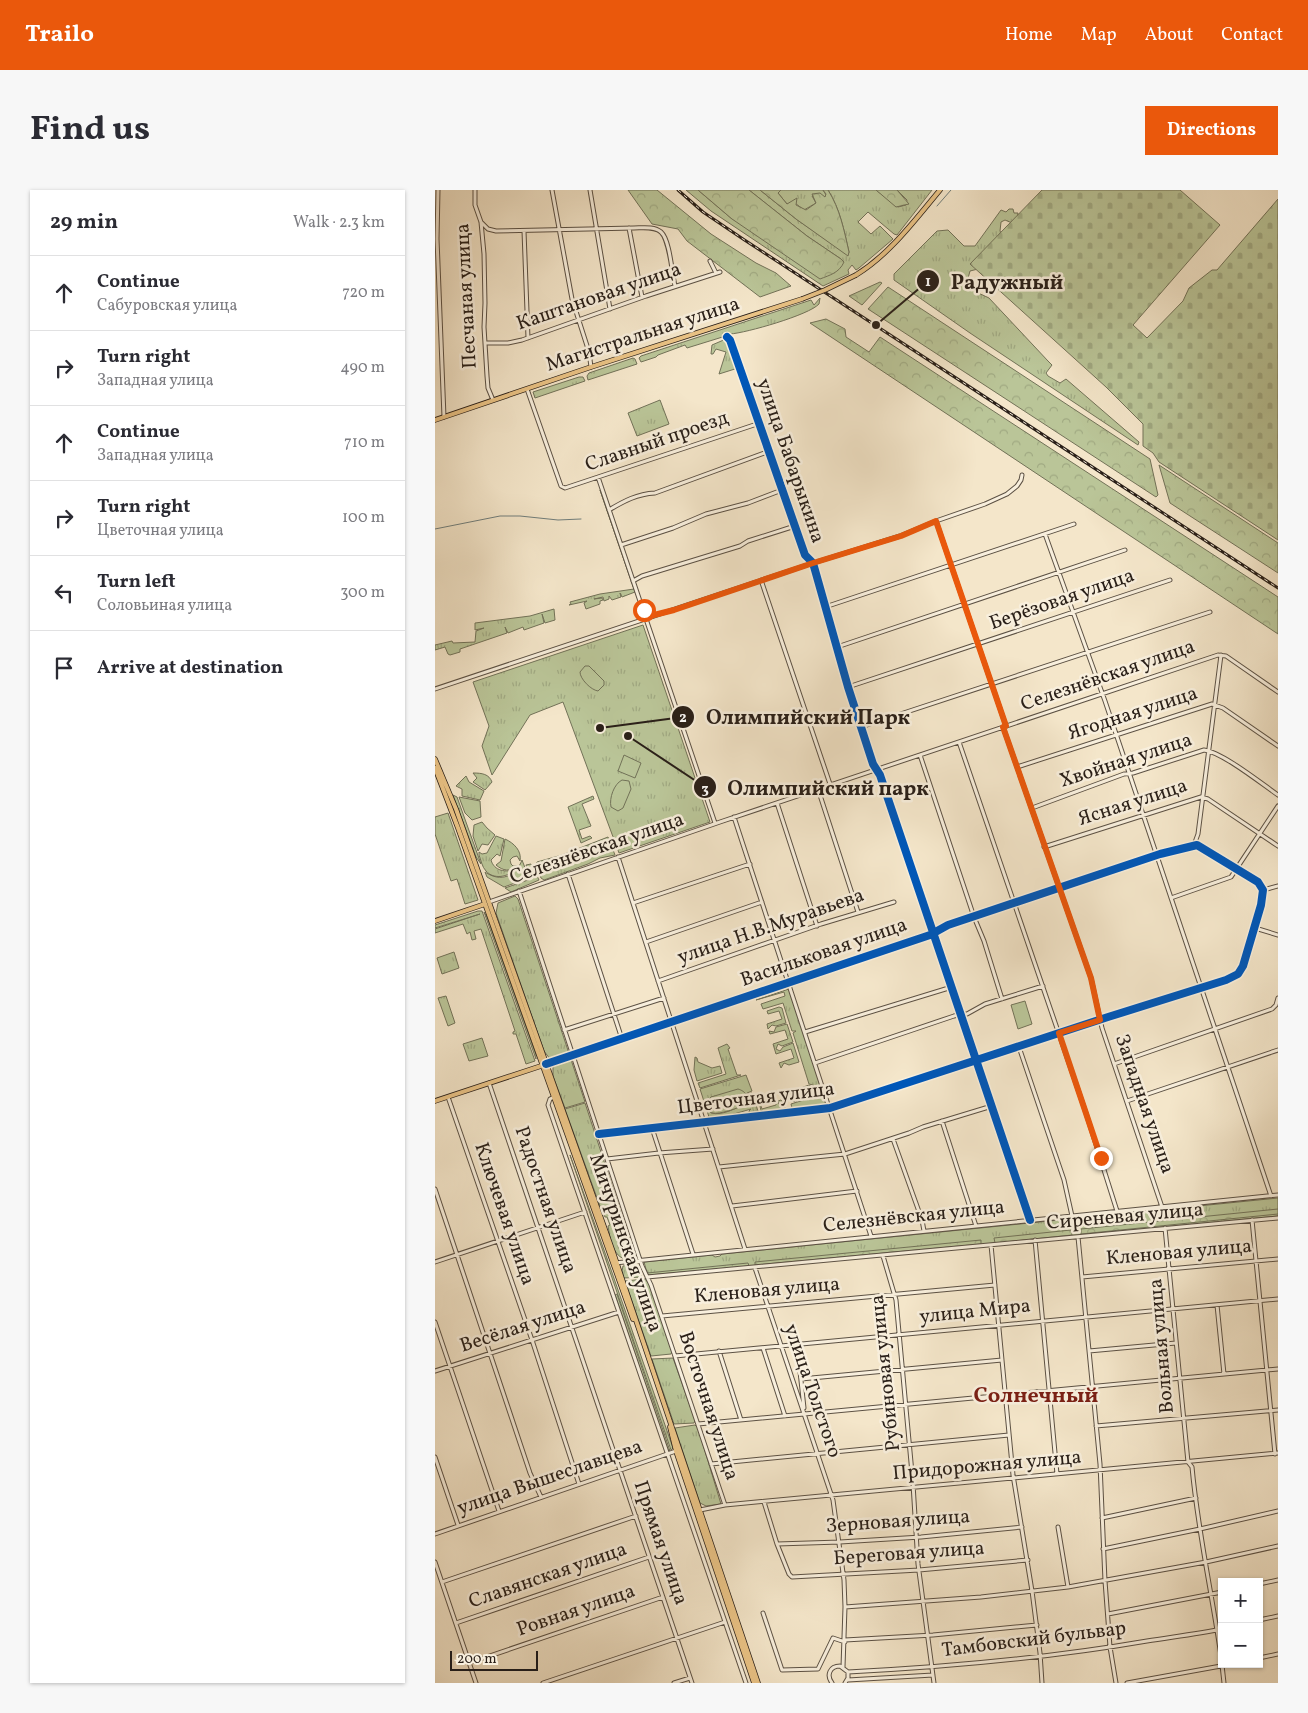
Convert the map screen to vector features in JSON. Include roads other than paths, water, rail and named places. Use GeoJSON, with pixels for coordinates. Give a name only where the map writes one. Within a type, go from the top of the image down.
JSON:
{"type":"FeatureCollection","features":[{"type":"Feature","properties":{"kind":"main road","name":"Магистральная улица"},"geometry":{"type":"LineString","coordinates":[[435,420],[527,389],[590,364],[802,299],[825,290],[856,275],[869,266],[891,245],[940,190]]}},
{"type":"Feature","properties":{"kind":"main road","name":"Мичуринская улица"},"geometry":{"type":"LineString","coordinates":[[435,759],[456,809],[487,903],[615,1263],[758,1683]]}},
{"type":"Feature","properties":{"kind":"main road","name":"Мичуринская улица"},"geometry":{"type":"LineString","coordinates":[[435,768],[487,903]]}},
{"type":"Feature","properties":{"kind":"main road"},"geometry":{"type":"LineString","coordinates":[[435,921],[487,903]]}},
{"type":"Feature","properties":{"kind":"main road","name":"Мичуринская улица"},"geometry":{"type":"LineString","coordinates":[[544,1065],[554,1098],[615,1263],[754,1683]]}},
{"type":"Feature","properties":{"kind":"main road"},"geometry":{"type":"LineString","coordinates":[[435,1100],[544,1065]]}},
{"type":"Feature","properties":{"kind":"street"},"geometry":{"type":"LineString","coordinates":[[438,190],[436,244],[439,375],[444,417]]}},
{"type":"Feature","properties":{"kind":"street","name":"Песчаная улица"},"geometry":{"type":"LineString","coordinates":[[475,190],[475,205],[481,222],[485,277],[484,327],[488,388],[493,400]]}},
{"type":"Feature","properties":{"kind":"street"},"geometry":{"type":"LineString","coordinates":[[550,190],[572,299],[589,352],[590,364]]}},
{"type":"Feature","properties":{"kind":"street"},"geometry":{"type":"LineString","coordinates":[[590,190],[610,308]]}},
{"type":"Feature","properties":{"kind":"street"},"geometry":{"type":"LineString","coordinates":[[481,222],[487,229],[493,231],[629,228],[657,230],[661,232],[665,241],[675,286]]}},
{"type":"Feature","properties":{"kind":"street"},"geometry":{"type":"LineString","coordinates":[[629,228],[642,297]]}},
{"type":"Feature","properties":{"kind":"street"},"geometry":{"type":"LineString","coordinates":[[524,231],[528,338]]}},
{"type":"Feature","properties":{"kind":"street"},"geometry":{"type":"LineString","coordinates":[[710,261],[715,273]]}},
{"type":"Feature","properties":{"kind":"street","name":"Каштановая улица"},"geometry":{"type":"LineString","coordinates":[[486,343],[508,343],[528,338],[642,297],[721,272]]}},
{"type":"Feature","properties":{"kind":"street","name":"улица Бабарыкина"},"geometry":{"type":"LineString","coordinates":[[727,338],[730,340],[760,423],[805,556],[813,563],[873,764],[877,769],[1030,1220]]}},
{"type":"Feature","properties":{"kind":"street","name":"Славный проезд"},"geometry":{"type":"LineString","coordinates":[[527,389],[563,488],[760,423]]}},
{"type":"Feature","properties":{"kind":"street"},"geometry":{"type":"LineString","coordinates":[[609,510],[617,503],[655,493],[770,451]]}},
{"type":"Feature","properties":{"kind":"street"},"geometry":{"type":"LineString","coordinates":[[435,689],[646,617],[674,610],[813,563],[901,536],[1007,494],[1017,486],[1022,475]]}},
{"type":"Feature","properties":{"kind":"street"},"geometry":{"type":"LineString","coordinates":[[598,477],[715,823]]}},
{"type":"Feature","properties":{"kind":"street"},"geometry":{"type":"LineString","coordinates":[[621,545],[673,528],[706,514],[748,503],[783,490]]}},
{"type":"Feature","properties":{"kind":"street","name":"Западная улица"},"geometry":{"type":"LineString","coordinates":[[936,521],[992,685],[1017,767],[1091,978],[1100,1020],[1162,1206]]}},
{"type":"Feature","properties":{"kind":"street"},"geometry":{"type":"LineString","coordinates":[[825,607],[1075,524]]}},
{"type":"Feature","properties":{"kind":"street"},"geometry":{"type":"LineString","coordinates":[[633,581],[642,576],[740,546],[749,541],[795,526]]}},
{"type":"Feature","properties":{"kind":"street"},"geometry":{"type":"LineString","coordinates":[[1045,534],[1105,701],[1271,1196]]}},
{"type":"Feature","properties":{"kind":"street"},"geometry":{"type":"LineString","coordinates":[[837,647],[1125,550]]}},
{"type":"Feature","properties":{"kind":"street"},"geometry":{"type":"LineString","coordinates":[[761,580],[830,784]]}},
{"type":"Feature","properties":{"kind":"street","name":"Берёзовая улица"},"geometry":{"type":"LineString","coordinates":[[849,687],[1171,580]]}},
{"type":"Feature","properties":{"kind":"street"},"geometry":{"type":"LineString","coordinates":[[861,727],[1210,612]]}},
{"type":"Feature","properties":{"kind":"street"},"geometry":{"type":"LineString","coordinates":[[1201,988],[1238,974],[1243,966],[1263,897],[1263,890],[1258,882],[1205,849],[1194,845],[1198,834],[1221,655]]}},
{"type":"Feature","properties":{"kind":"street","name":"Селезнёвская улица"},"geometry":{"type":"LineString","coordinates":[[487,903],[830,784],[1221,655],[1226,656],[1278,692]]}},
{"type":"Feature","properties":{"kind":"street","name":"Ягодная улица"},"geometry":{"type":"LineString","coordinates":[[1017,767],[1214,704],[1221,706],[1278,746]]}},
{"type":"Feature","properties":{"kind":"street"},"geometry":{"type":"LineString","coordinates":[[959,742],[1059,1033],[1117,1211]]}},
{"type":"Feature","properties":{"kind":"street","name":"Хвойная улица"},"geometry":{"type":"LineString","coordinates":[[1032,808],[1124,774],[1208,750],[1278,795]]}},
{"type":"Feature","properties":{"kind":"street"},"geometry":{"type":"LineString","coordinates":[[920,755],[1002,999]]}},
{"type":"Feature","properties":{"kind":"street"},"geometry":{"type":"LineString","coordinates":[[818,789],[858,912]]}},
{"type":"Feature","properties":{"kind":"street","name":"Ясная улица"},"geometry":{"type":"LineString","coordinates":[[1045,848],[1143,814],[1202,797],[1208,799],[1278,846]]}},
{"type":"Feature","properties":{"kind":"street"},"geometry":{"type":"LineString","coordinates":[[777,803],[817,926]]}},
{"type":"Feature","properties":{"kind":"street"},"geometry":{"type":"LineString","coordinates":[[1171,898],[1233,876],[1278,806]]}},
{"type":"Feature","properties":{"kind":"street"},"geometry":{"type":"LineString","coordinates":[[734,817],[871,1236]]}},
{"type":"Feature","properties":{"kind":"street","name":"Васильковая улица"},"geometry":{"type":"LineString","coordinates":[[544,1065],[933,933],[948,924],[1157,855],[1194,845]]}},
{"type":"Feature","properties":{"kind":"street"},"geometry":{"type":"LineString","coordinates":[[618,857],[745,1249]]}},
{"type":"Feature","properties":{"kind":"street"},"geometry":{"type":"LineString","coordinates":[[633,903],[750,864]]}},
{"type":"Feature","properties":{"kind":"street"},"geometry":{"type":"LineString","coordinates":[[568,874],[622,1039]]}},
{"type":"Feature","properties":{"kind":"street"},"geometry":{"type":"LineString","coordinates":[[1263,890],[1278,886]]}},
{"type":"Feature","properties":{"kind":"street"},"geometry":{"type":"LineString","coordinates":[[519,891],[573,1055]]}},
{"type":"Feature","properties":{"kind":"street"},"geometry":{"type":"LineString","coordinates":[[646,942],[762,902]]}},
{"type":"Feature","properties":{"kind":"street","name":"улица Н.В.Муравьева"},"geometry":{"type":"LineString","coordinates":[[658,981],[858,912],[893,902]]}},
{"type":"Feature","properties":{"kind":"street"},"geometry":{"type":"LineString","coordinates":[[1255,928],[1278,935]]}},
{"type":"Feature","properties":{"kind":"street"},"geometry":{"type":"LineString","coordinates":[[815,1063],[961,1014],[967,1014],[985,1004],[1043,986]]}},
{"type":"Feature","properties":{"kind":"street"},"geometry":{"type":"LineString","coordinates":[[805,1032],[952,987]]}},
{"type":"Feature","properties":{"kind":"street","name":"Цветочная улица"},"geometry":{"type":"LineString","coordinates":[[599,1134],[830,1108],[1201,988]]}},
{"type":"Feature","properties":{"kind":"street"},"geometry":{"type":"LineString","coordinates":[[564,1030],[664,998]]}},
{"type":"Feature","properties":{"kind":"street"},"geometry":{"type":"LineString","coordinates":[[1114,1064],[1272,1009],[1278,998]]}},
{"type":"Feature","properties":{"kind":"street"},"geometry":{"type":"LineString","coordinates":[[1019,1047],[1064,1180],[1072,1216]]}},
{"type":"Feature","properties":{"kind":"street"},"geometry":{"type":"LineString","coordinates":[[1127,1101],[1278,1050]]}},
{"type":"Feature","properties":{"kind":"street","name":"Восточная улица"},"geometry":{"type":"LineString","coordinates":[[573,1055],[640,1260],[662,1316],[725,1505]]}},
{"type":"Feature","properties":{"kind":"street","name":"Радостная улица"},"geometry":{"type":"LineString","coordinates":[[489,1083],[572,1327]]}},
{"type":"Feature","properties":{"kind":"street","name":"Ключевая улица"},"geometry":{"type":"LineString","coordinates":[[448,1097],[532,1340],[579,1484]]}},
{"type":"Feature","properties":{"kind":"street"},"geometry":{"type":"LineString","coordinates":[[554,1098],[549,1099],[548,1106],[746,1683]]}},
{"type":"Feature","properties":{"kind":"street"},"geometry":{"type":"LineString","coordinates":[[719,1166],[845,1154],[992,1106]]}},
{"type":"Feature","properties":{"kind":"street"},"geometry":{"type":"LineString","coordinates":[[942,1121],[977,1226]]}},
{"type":"Feature","properties":{"kind":"street"},"geometry":{"type":"LineString","coordinates":[[652,1128],[693,1254]]}},
{"type":"Feature","properties":{"kind":"street"},"geometry":{"type":"LineString","coordinates":[[893,1139],[922,1220],[924,1231]]}},
{"type":"Feature","properties":{"kind":"street"},"geometry":{"type":"LineString","coordinates":[[607,1159],[713,1149]]}},
{"type":"Feature","properties":{"kind":"street"},"geometry":{"type":"LineString","coordinates":[[435,1189],[530,1473],[541,1497]]}},
{"type":"Feature","properties":{"kind":"street"},"geometry":{"type":"LineString","coordinates":[[732,1206],[857,1191]]}},
{"type":"Feature","properties":{"kind":"street","name":"Селезнёвская улица"},"geometry":{"type":"LineString","coordinates":[[615,1263],[1162,1206],[1278,1196]]}},
{"type":"Feature","properties":{"kind":"street"},"geometry":{"type":"LineString","coordinates":[[435,1262],[585,1212]]}},
{"type":"Feature","properties":{"kind":"street","name":"Сиреневая улица"},"geometry":{"type":"LineString","coordinates":[[647,1277],[1278,1218]]}},
{"type":"Feature","properties":{"kind":"street"},"geometry":{"type":"LineString","coordinates":[[1252,1220],[1277,1453]]}},
{"type":"Feature","properties":{"kind":"street","name":"Вольная улица"},"geometry":{"type":"LineString","coordinates":[[1165,1228],[1188,1462],[1192,1467],[1200,1529],[1219,1623]]}},
{"type":"Feature","properties":{"kind":"street"},"geometry":{"type":"LineString","coordinates":[[1078,1237],[1100,1470],[1110,1648],[1116,1683]]}},
{"type":"Feature","properties":{"kind":"street"},"geometry":{"type":"LineString","coordinates":[[1035,1240],[1057,1474]]}},
{"type":"Feature","properties":{"kind":"street"},"geometry":{"type":"LineString","coordinates":[[991,1245],[1014,1478],[1037,1625],[1042,1683]]}},
{"type":"Feature","properties":{"kind":"street","name":"Рубиновая улица"},"geometry":{"type":"LineString","coordinates":[[883,1256],[895,1294],[900,1334],[914,1488],[919,1570],[934,1683]]}},
{"type":"Feature","properties":{"kind":"street","name":"Кленовая улица"},"geometry":{"type":"LineString","coordinates":[[1082,1277],[1278,1259]]}},
{"type":"Feature","properties":{"kind":"street","name":"улица Толстого"},"geometry":{"type":"LineString","coordinates":[[755,1268],[831,1496],[840,1542],[843,1575],[845,1607],[843,1667]]}},
{"type":"Feature","properties":{"kind":"street","name":"Кленовая улица"},"geometry":{"type":"LineString","coordinates":[[662,1316],[995,1285]]}},
{"type":"Feature","properties":{"kind":"street","name":"улица Мира"},"geometry":{"type":"LineString","coordinates":[[675,1356],[1278,1298]]}},
{"type":"Feature","properties":{"kind":"street"},"geometry":{"type":"LineString","coordinates":[[1217,1305],[1224,1374]]}},
{"type":"Feature","properties":{"kind":"street","name":"Весёлая улица"},"geometry":{"type":"LineString","coordinates":[[435,1371],[619,1312]]}},
{"type":"Feature","properties":{"kind":"street"},"geometry":{"type":"LineString","coordinates":[[435,1322],[499,1512]]}},
{"type":"Feature","properties":{"kind":"street","name":"Прямая улица"},"geometry":{"type":"LineString","coordinates":[[572,1327],[691,1683]]}},
{"type":"Feature","properties":{"kind":"street"},"geometry":{"type":"LineString","coordinates":[[1089,1350],[1177,1343]]}},
{"type":"Feature","properties":{"kind":"street"},"geometry":{"type":"LineString","coordinates":[[797,1344],[804,1414]]}},
{"type":"Feature","properties":{"kind":"street"},"geometry":{"type":"LineString","coordinates":[[763,1348],[785,1416]]}},
{"type":"Feature","properties":{"kind":"street"},"geometry":{"type":"LineString","coordinates":[[719,1351],[741,1420]]}},
{"type":"Feature","properties":{"kind":"street"},"geometry":{"type":"LineString","coordinates":[[801,1379],[1002,1360]]}},
{"type":"Feature","properties":{"kind":"street"},"geometry":{"type":"LineString","coordinates":[[698,1424],[1278,1369]]}},
{"type":"Feature","properties":{"kind":"street"},"geometry":{"type":"LineString","coordinates":[[1096,1426],[1278,1410]]}},
{"type":"Feature","properties":{"kind":"street"},"geometry":{"type":"LineString","coordinates":[[711,1464],[1009,1435]]}},
{"type":"Feature","properties":{"kind":"street","name":"улица Вышеславцева"},"geometry":{"type":"LineString","coordinates":[[435,1534],[676,1451]]}},
{"type":"Feature","properties":{"kind":"street","name":"Придорожная улица"},"geometry":{"type":"LineString","coordinates":[[700,1510],[725,1505],[1277,1453]]}},
{"type":"Feature","properties":{"kind":"street"},"geometry":{"type":"LineString","coordinates":[[435,1457],[458,1526]]}},
{"type":"Feature","properties":{"kind":"street"},"geometry":{"type":"LineString","coordinates":[[1102,1518],[1196,1498]]}},
{"type":"Feature","properties":{"kind":"street"},"geometry":{"type":"LineString","coordinates":[[764,1502],[777,1544]]}},
{"type":"Feature","properties":{"kind":"street"},"geometry":{"type":"LineString","coordinates":[[1103,1549],[1200,1529],[1278,1510]]}},
{"type":"Feature","properties":{"kind":"street"},"geometry":{"type":"LineString","coordinates":[[442,1582],[636,1516]]}},
{"type":"Feature","properties":{"kind":"street","name":"Зерновая улица"},"geometry":{"type":"LineString","coordinates":[[777,1544],[916,1537],[1022,1527]]}},
{"type":"Feature","properties":{"kind":"street"},"geometry":{"type":"LineString","coordinates":[[1058,1527],[1068,1587]]}},
{"type":"Feature","properties":{"kind":"street","name":"Береговая улица"},"geometry":{"type":"LineString","coordinates":[[777,1544],[792,1577],[919,1570],[1028,1560]]}},
{"type":"Feature","properties":{"kind":"street"},"geometry":{"type":"LineString","coordinates":[[845,1607],[923,1602],[1068,1587],[1206,1562],[1278,1546]]}},
{"type":"Feature","properties":{"kind":"street","name":"Славянская улица"},"geometry":{"type":"LineString","coordinates":[[456,1623],[649,1557]]}},
{"type":"Feature","properties":{"kind":"street"},"geometry":{"type":"LineString","coordinates":[[435,1562],[477,1683]]}},
{"type":"Feature","properties":{"kind":"street"},"geometry":{"type":"LineString","coordinates":[[1263,1583],[1278,1580]]}},
{"type":"Feature","properties":{"kind":"street"},"geometry":{"type":"LineString","coordinates":[[1108,1614],[1218,1593]]}},
{"type":"Feature","properties":{"kind":"street","name":"Ровная улица"},"geometry":{"type":"LineString","coordinates":[[469,1663],[663,1597]]}},
{"type":"Feature","properties":{"kind":"street"},"geometry":{"type":"LineString","coordinates":[[763,1613],[782,1670],[818,1669],[833,1638],[845,1641],[927,1636],[1037,1625]]}},
{"type":"Feature","properties":{"kind":"street"},"geometry":{"type":"LineString","coordinates":[[1263,1619],[1278,1616]]}},
{"type":"Feature","properties":{"kind":"street"},"geometry":{"type":"LineString","coordinates":[[543,1683],[725,1622]]}},
{"type":"Feature","properties":{"kind":"street","name":"Тамбовский бульвар"},"geometry":{"type":"LineString","coordinates":[[848,1672],[1041,1657],[1110,1648],[1218,1629]]}},
{"type":"Feature","properties":{"kind":"street"},"geometry":{"type":"LineString","coordinates":[[1263,1657],[1278,1654]]}},
{"type":"Feature","properties":{"kind":"street"},"geometry":{"type":"LineString","coordinates":[[832,1683],[829,1675],[831,1669],[837,1666],[843,1667],[848,1672],[846,1681]]}},
{"type":"Feature","properties":{"kind":"street"},"geometry":{"type":"LineString","coordinates":[[1127,1683],[1218,1666]]}},
{"type":"Feature","properties":{"kind":"street","name":"Вольная улица"},"geometry":{"type":"LineString","coordinates":[[1222,1668],[1224,1683]]}},
{"type":"Feature","properties":{"kind":"street","name":"Тамбовский бульвар"},"geometry":{"type":"LineString","coordinates":[[846,1681],[933,1675]]}},
{"type":"Feature","properties":{"kind":"street"},"geometry":{"type":"LineString","coordinates":[[674,1683],[690,1678]]}},
{"type":"Feature","properties":{"kind":"waterway"},"geometry":{"type":"LineString","coordinates":[[937,206],[951,190]]}},
{"type":"Feature","properties":{"kind":"waterway"},"geometry":{"type":"LineString","coordinates":[[435,529],[500,516],[558,520],[581,519]]}},
{"type":"Feature","properties":{"kind":"railway"},"geometry":{"type":"LineString","coordinates":[[678,190],[703,212],[743,239],[1278,588]]}},
{"type":"Feature","properties":{"kind":"place","name":"Радужный"},"geometry":{"type":"Point","coordinates":[876,325]}},
{"type":"Feature","properties":{"kind":"place","name":"Олимпийский Парк"},"geometry":{"type":"Point","coordinates":[600,728]}},
{"type":"Feature","properties":{"kind":"place","name":"Олимпийский парк"},"geometry":{"type":"Point","coordinates":[628,736]}},
{"type":"Feature","properties":{"kind":"district","name":"Солнечный"},"geometry":{"type":"Point","coordinates":[1036,1396]}}]}
